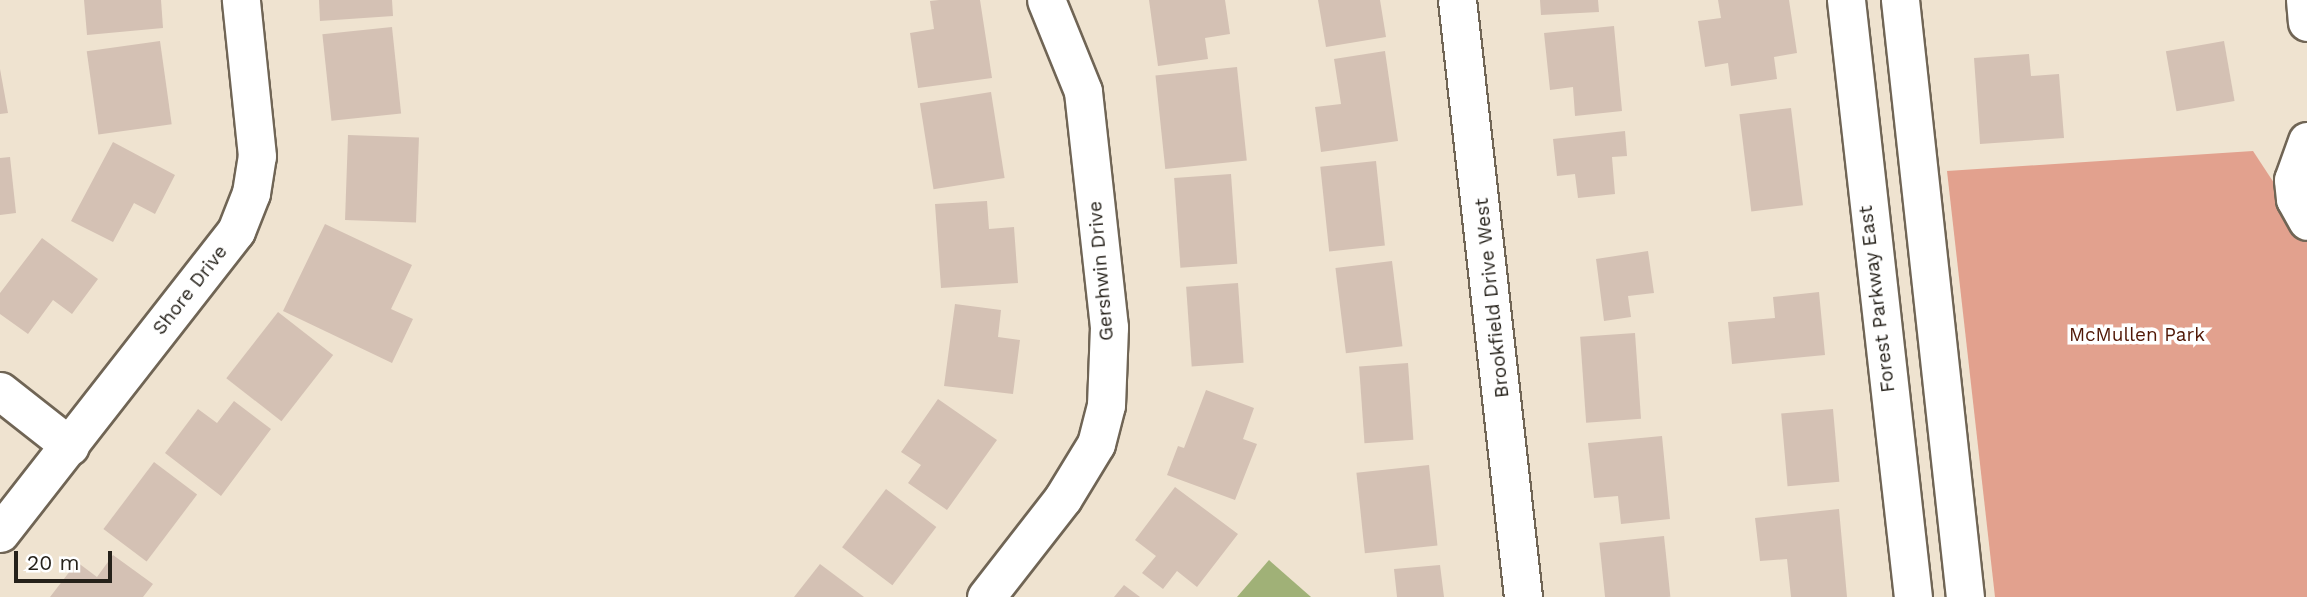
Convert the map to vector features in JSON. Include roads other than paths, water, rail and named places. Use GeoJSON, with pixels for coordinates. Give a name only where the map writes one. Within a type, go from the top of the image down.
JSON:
{"type":"FeatureCollection","features":[{"type":"Feature","properties":{"kind":"street","name":"Shore Drive"},"geometry":{"type":"LineString","coordinates":[[0,533],[236,231],[251,193],[257,156],[241,0]]}},
{"type":"Feature","properties":{"kind":"street","name":"Gershwin Drive"},"geometry":{"type":"LineString","coordinates":[[986,597],[1063,498],[1096,444],[1106,405],[1109,327],[1083,91],[1046,0]]}},
{"type":"Feature","properties":{"kind":"street","name":"Brookfield Drive West"},"geometry":{"type":"LineString","coordinates":[[1457,0],[1523,597]]}},
{"type":"Feature","properties":{"kind":"street","name":"Forest Parkway East"},"geometry":{"type":"LineString","coordinates":[[1846,0],[1913,597]]}},
{"type":"Feature","properties":{"kind":"street"},"geometry":{"type":"LineString","coordinates":[[1900,0],[1965,597]]}},
{"type":"Feature","properties":{"kind":"street"},"geometry":{"type":"LineString","coordinates":[[2305,0],[2307,22]]}},
{"type":"Feature","properties":{"kind":"street"},"geometry":{"type":"LineString","coordinates":[[2307,141],[2293,180],[2295,199],[2307,221]]}},
{"type":"Feature","properties":{"kind":"street"},"geometry":{"type":"LineString","coordinates":[[0,391],[70,446]]}},
{"type":"Feature","properties":{"kind":"park label","name":"McMullen Park"},"geometry":{"type":"Point","coordinates":[2137,335]}}]}
